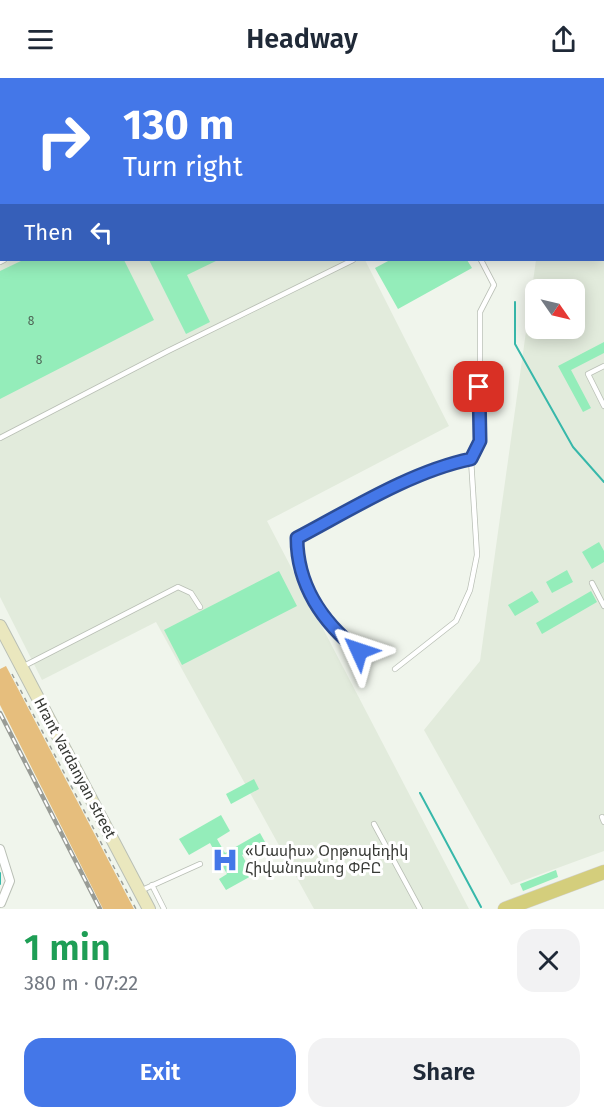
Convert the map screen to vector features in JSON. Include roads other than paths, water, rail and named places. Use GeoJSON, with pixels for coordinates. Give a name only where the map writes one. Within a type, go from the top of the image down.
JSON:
{"type":"FeatureCollection","features":[{"type":"Feature","properties":{"kind":"main road","name":"Hrant Vardanyan street"},"geometry":{"type":"LineString","coordinates":[[0,626],[17,671],[149,909]]}},
{"type":"Feature","properties":{"kind":"main road","name":"Hrant Vardanyan street"},"geometry":{"type":"LineString","coordinates":[[0,641],[141,909]]}},
{"type":"Feature","properties":{"kind":"main road"},"geometry":{"type":"LineString","coordinates":[[505,909],[604,872]]}},
{"type":"Feature","properties":{"kind":"street"},"geometry":{"type":"LineString","coordinates":[[0,849],[10,881],[0,903],[3,909]]}},
{"type":"Feature","properties":{"kind":"lane"},"geometry":{"type":"LineString","coordinates":[[0,438],[351,261]]}},
{"type":"Feature","properties":{"kind":"lane"},"geometry":{"type":"LineString","coordinates":[[395,669],[456,621],[470,590],[477,555],[471,459],[480,441],[480,312],[494,285],[482,261]]}},
{"type":"Feature","properties":{"kind":"lane"},"geometry":{"type":"LineString","coordinates":[[604,366],[588,374],[604,406]]}},
{"type":"Feature","properties":{"kind":"lane"},"geometry":{"type":"LineString","coordinates":[[359,651],[321,614],[304,585],[297,554],[297,538],[369,500],[439,468],[471,459]]}},
{"type":"Feature","properties":{"kind":"lane"},"geometry":{"type":"LineString","coordinates":[[592,583],[604,606]]}},
{"type":"Feature","properties":{"kind":"lane"},"geometry":{"type":"LineString","coordinates":[[17,671],[178,587],[191,593],[200,607]]}},
{"type":"Feature","properties":{"kind":"lane"},"geometry":{"type":"LineString","coordinates":[[374,824],[420,909]]}},
{"type":"Feature","properties":{"kind":"lane"},"geometry":{"type":"LineString","coordinates":[[140,891],[200,864]]}},
{"type":"Feature","properties":{"kind":"lane"},"geometry":{"type":"LineString","coordinates":[[152,885],[164,909]]}},
{"type":"Feature","properties":{"kind":"waterway"},"geometry":{"type":"LineString","coordinates":[[515,302],[515,344],[573,447],[604,482]]}},
{"type":"Feature","properties":{"kind":"waterway"},"geometry":{"type":"LineString","coordinates":[[420,793],[481,907]]}},
{"type":"Feature","properties":{"kind":"waterway"},"geometry":{"type":"LineString","coordinates":[[0,873],[0,884]]}},
{"type":"Feature","properties":{"kind":"railway"},"geometry":{"type":"LineString","coordinates":[[0,713],[100,909]]}},
{"type":"Feature","properties":{"kind":"place","name":"«Մասիս» Օրթոպեդիկ Հիվանդանոց ՓԲԸ"},"geometry":{"type":"Point","coordinates":[225,860]}}]}
